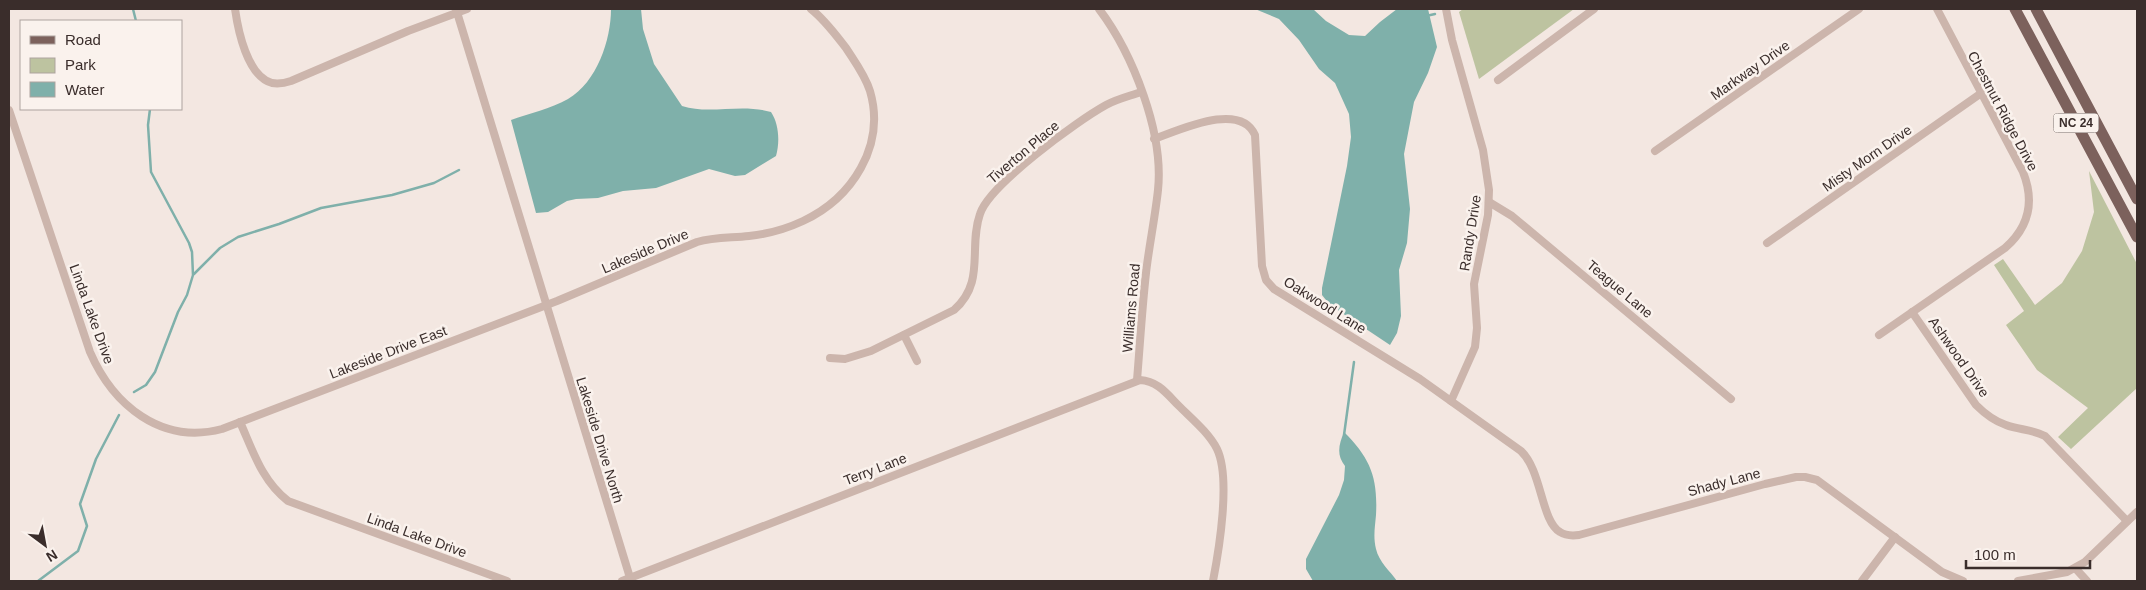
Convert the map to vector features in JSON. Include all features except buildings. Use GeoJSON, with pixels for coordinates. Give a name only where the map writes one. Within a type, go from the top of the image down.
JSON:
{"type":"FeatureCollection","features":[{"type":"Feature","properties":{"kind":"main road","name":"NC 24"},"geometry":{"type":"LineString","coordinates":[[2015,9],[2137,237]]}},
{"type":"Feature","properties":{"kind":"main road","name":"NC 24"},"geometry":{"type":"LineString","coordinates":[[2036,9],[2137,199]]}},
{"type":"Feature","properties":{"kind":"street"},"geometry":{"type":"LineString","coordinates":[[235,9],[241,41],[252,64],[265,79],[281,83],[292,82],[456,10],[467,9]]}},
{"type":"Feature","properties":{"kind":"street","name":"Lakeside Drive"},"geometry":{"type":"LineString","coordinates":[[546,305],[696,242],[709,238],[766,234],[786,228],[822,210],[852,185],[865,162],[872,139],[873,122],[870,92],[858,66],[834,32],[811,9]]}},
{"type":"Feature","properties":{"kind":"street","name":"Williams Road"},"geometry":{"type":"LineString","coordinates":[[1099,9],[1125,49],[1141,92],[1154,139],[1159,172],[1145,280],[1137,380]]}},
{"type":"Feature","properties":{"kind":"street","name":"Randy Drive"},"geometry":{"type":"LineString","coordinates":[[1446,9],[1452,40],[1483,150],[1489,202],[1474,284],[1477,328],[1476,347],[1452,401]]}},
{"type":"Feature","properties":{"kind":"street"},"geometry":{"type":"LineString","coordinates":[[1498,80],[1594,9]]}},
{"type":"Feature","properties":{"kind":"street","name":"Markway Drive"},"geometry":{"type":"LineString","coordinates":[[1655,151],[1859,9]]}},
{"type":"Feature","properties":{"kind":"street","name":"Chestnut Ridge Drive"},"geometry":{"type":"LineString","coordinates":[[1879,335],[2005,248],[2018,235],[2028,213],[2029,195],[2027,183],[1937,9]]}},
{"type":"Feature","properties":{"kind":"street"},"geometry":{"type":"LineString","coordinates":[[456,10],[546,305]]}},
{"type":"Feature","properties":{"kind":"street","name":"Tiverton Place"},"geometry":{"type":"LineString","coordinates":[[830,358],[857,356],[948,314],[965,299],[973,281],[979,214],[992,193],[1038,153],[1091,114],[1113,101],[1141,92]]}},
{"type":"Feature","properties":{"kind":"street","name":"Misty Morn Drive"},"geometry":{"type":"LineString","coordinates":[[1767,243],[1980,94]]}},
{"type":"Feature","properties":{"kind":"street","name":"Linda Lake Drive"},"geometry":{"type":"LineString","coordinates":[[9,110],[90,352],[111,389],[143,417],[158,425],[177,431],[200,433],[214,431],[240,422],[262,472],[278,493],[288,501],[507,581]]}},
{"type":"Feature","properties":{"kind":"street","name":"Oakwood Lane"},"geometry":{"type":"LineString","coordinates":[[1154,139],[1227,118],[1238,119],[1248,124],[1255,135],[1262,266],[1269,284],[1274,289],[1452,401],[1525,455],[1536,473],[1550,520]]}},
{"type":"Feature","properties":{"kind":"street","name":"Teague Lane"},"geometry":{"type":"LineString","coordinates":[[1489,202],[1512,216],[1731,399]]}},
{"type":"Feature","properties":{"kind":"street","name":"Lakeside Drive East"},"geometry":{"type":"LineString","coordinates":[[240,422],[546,305]]}},
{"type":"Feature","properties":{"kind":"street","name":"Lakeside Drive North"},"geometry":{"type":"LineString","coordinates":[[546,305],[627,580]]}},
{"type":"Feature","properties":{"kind":"street","name":"Ashwood Drive"},"geometry":{"type":"LineString","coordinates":[[1912,312],[1976,405],[1985,414],[2006,425],[2029,429],[2045,436],[2127,521]]}},
{"type":"Feature","properties":{"kind":"street"},"geometry":{"type":"LineString","coordinates":[[904,335],[917,361]]}},
{"type":"Feature","properties":{"kind":"street"},"geometry":{"type":"LineString","coordinates":[[1137,380],[1148,380],[1156,384],[1211,440],[1219,454],[1223,476],[1222,515],[1213,581]]}},
{"type":"Feature","properties":{"kind":"street","name":"Terry Lane"},"geometry":{"type":"LineString","coordinates":[[627,580],[1137,380]]}},
{"type":"Feature","properties":{"kind":"street","name":"Shady Lane"},"geometry":{"type":"LineString","coordinates":[[1550,520],[1560,532],[1570,536],[1579,535],[1765,484],[1805,477],[1817,480],[1895,537]]}},
{"type":"Feature","properties":{"kind":"street"},"geometry":{"type":"LineString","coordinates":[[2018,581],[2076,569],[2137,512]]}},
{"type":"Feature","properties":{"kind":"street"},"geometry":{"type":"LineString","coordinates":[[1862,581],[1895,537],[1942,572],[1963,581]]}},
{"type":"Feature","properties":{"kind":"street"},"geometry":{"type":"LineString","coordinates":[[2076,569],[2087,581]]}},
{"type":"Feature","properties":{"kind":"green space"},"geometry":{"type":"Polygon","coordinates":[[[1463,9],[1574,9],[1479,79],[1459,12],[1463,9]]]}},
{"type":"Feature","properties":{"kind":"green space"},"geometry":{"type":"Polygon","coordinates":[[[2089,171],[2137,264],[2137,388],[2071,449],[2058,437],[2088,408],[2037,370],[2006,325],[2024,311],[1994,265],[2003,259],[2035,305],[2062,283],[2082,251],[2094,212],[2089,171]]]}},
{"type":"Feature","properties":{"kind":"water"},"geometry":{"type":"Polygon","coordinates":[[[611,9],[641,9],[643,29],[654,64],[682,106],[703,109],[748,109],[771,112],[776,122],[778,133],[776,156],[745,175],[735,176],[709,169],[656,188],[623,191],[598,198],[576,199],[567,201],[548,212],[536,213],[511,120],[547,108],[568,99],[578,92],[594,71],[605,47],[611,9]]]}},
{"type":"Feature","properties":{"kind":"water"},"geometry":{"type":"Polygon","coordinates":[[[1255,9],[1313,9],[1326,21],[1349,35],[1365,36],[1397,9],[1428,9],[1437,47],[1428,73],[1414,102],[1404,154],[1410,209],[1407,243],[1399,270],[1401,316],[1397,333],[1390,345],[1330,305],[1322,295],[1347,166],[1351,137],[1349,114],[1335,83],[1319,69],[1299,40],[1279,19],[1255,9]]]}},
{"type":"Feature","properties":{"kind":"water"},"geometry":{"type":"Polygon","coordinates":[[[1344,432],[1353,441],[1366,460],[1374,479],[1376,515],[1374,536],[1377,554],[1397,581],[1313,581],[1306,569],[1306,559],[1339,495],[1344,480],[1345,466],[1340,458],[1339,449],[1344,432]]]}},
{"type":"Feature","properties":{"kind":"waterway"},"geometry":{"type":"LineString","coordinates":[[133,9],[136,20]]}},
{"type":"Feature","properties":{"kind":"waterway"},"geometry":{"type":"LineString","coordinates":[[1426,16],[1435,14]]}},
{"type":"Feature","properties":{"kind":"waterway"},"geometry":{"type":"LineString","coordinates":[[134,392],[146,385],[155,372],[178,312],[187,295],[193,275],[192,252],[189,243],[151,172],[148,125],[150,110]]}},
{"type":"Feature","properties":{"kind":"waterway"},"geometry":{"type":"LineString","coordinates":[[194,274],[220,248],[238,237],[321,208],[392,195],[434,183],[459,170]]}},
{"type":"Feature","properties":{"kind":"waterway"},"geometry":{"type":"LineString","coordinates":[[1344,435],[1354,362]]}},
{"type":"Feature","properties":{"kind":"waterway"},"geometry":{"type":"LineString","coordinates":[[38,581],[78,551],[87,526],[80,504],[96,459],[119,415]]}}]}
